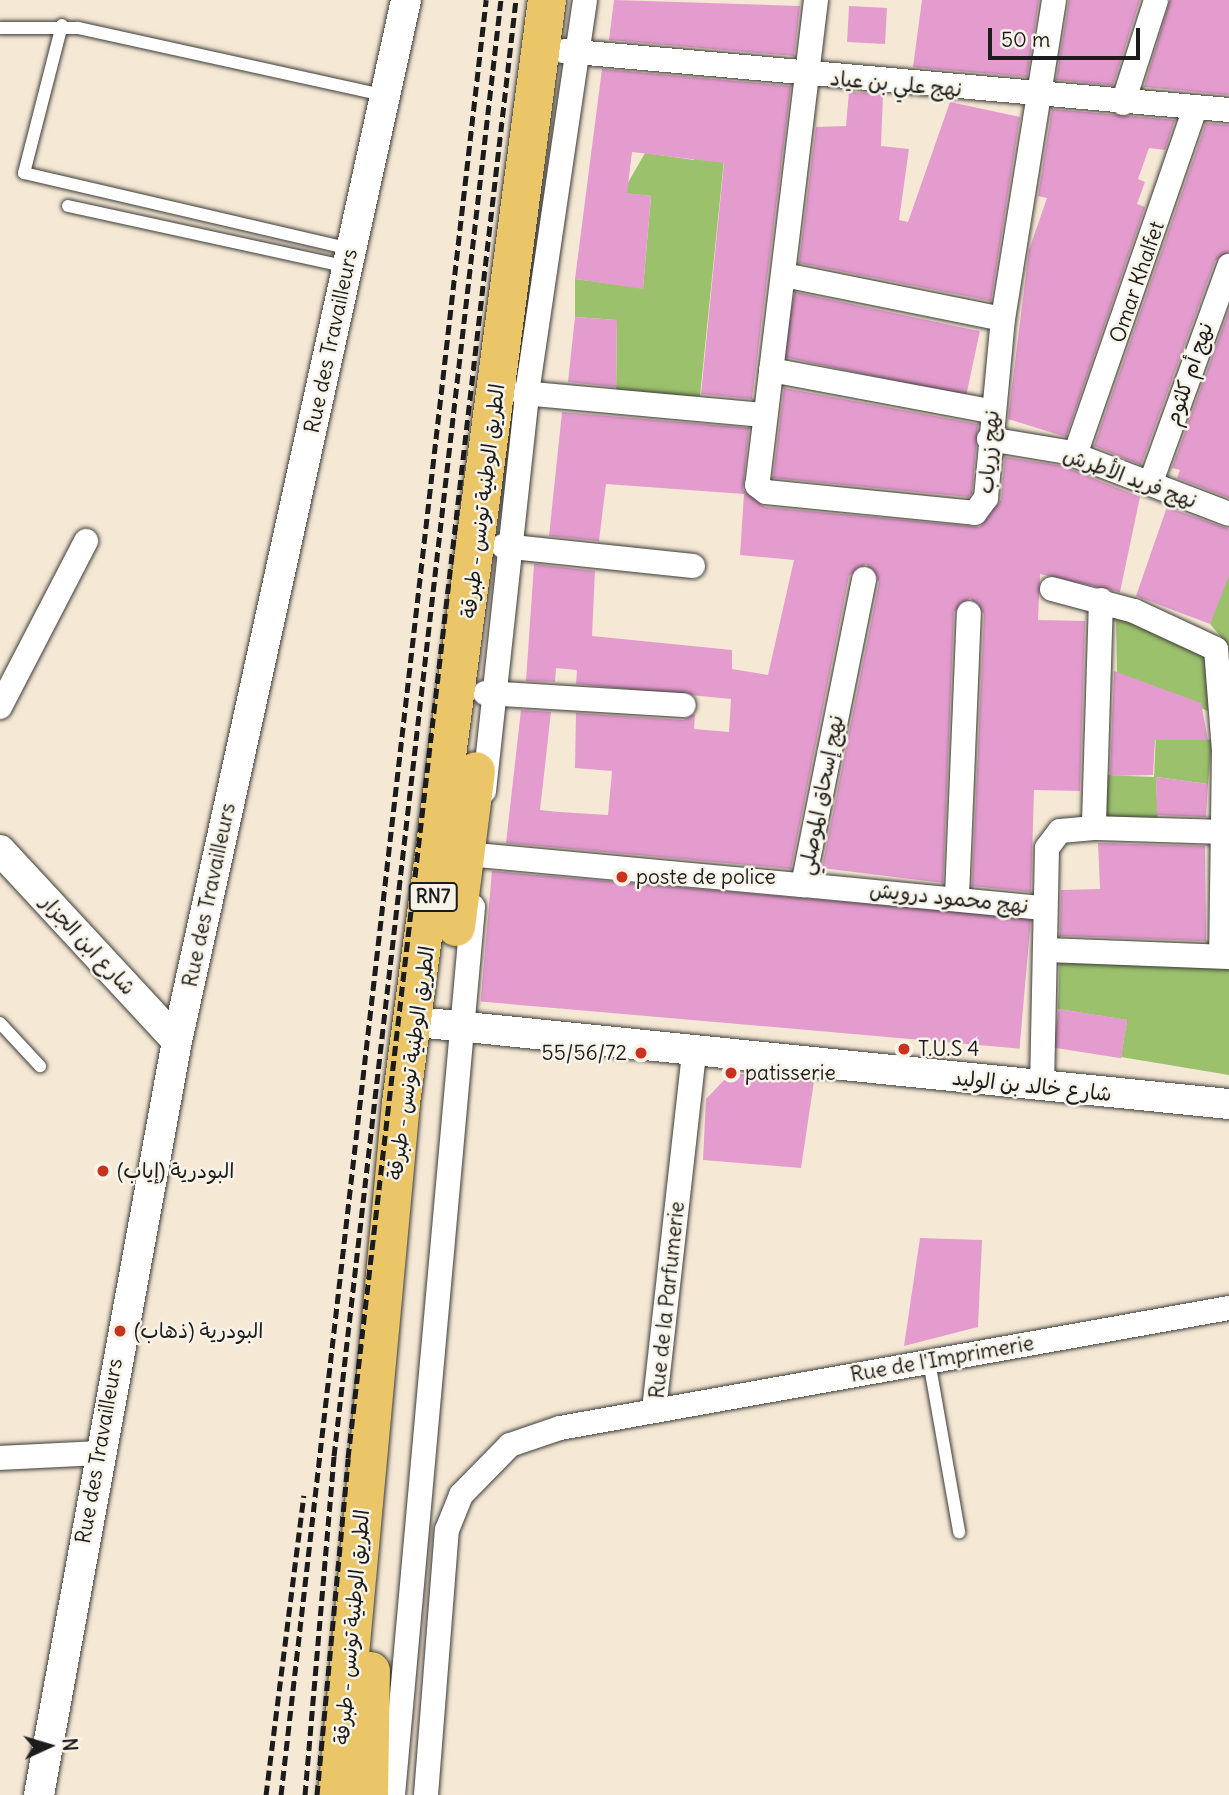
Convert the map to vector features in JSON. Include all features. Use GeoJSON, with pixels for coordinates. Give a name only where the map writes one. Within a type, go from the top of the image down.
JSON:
{"type":"FeatureCollection","features":[{"type":"Feature","properties":{"kind":"main road","name":"الطريق الوطنية تونس - طبرقة"},"geometry":{"type":"LineString","coordinates":[[337,1795],[401,1103],[441,1024],[548,0]]}},
{"type":"Feature","properties":{"kind":"main road","name":"الطريق الوطنية تونس - طبرقة"},"geometry":{"type":"LineString","coordinates":[[369,1795],[371,1639],[388,1451],[426,1113],[471,855],[524,393],[571,53],[571,0]]}},
{"type":"Feature","properties":{"kind":"street","name":"Rue des Travailleurs"},"geometry":{"type":"LineString","coordinates":[[39,1795],[98,1453],[177,1041],[406,0]]}},
{"type":"Feature","properties":{"kind":"street"},"geometry":{"type":"LineString","coordinates":[[571,53],[585,0]]}},
{"type":"Feature","properties":{"kind":"street"},"geometry":{"type":"LineString","coordinates":[[524,393],[765,415],[816,0]]}},
{"type":"Feature","properties":{"kind":"street","name":"نهج زرياب"},"geometry":{"type":"LineString","coordinates":[[765,415],[757,481],[766,492],[979,513],[986,498],[989,439],[1003,319],[1054,0]]}},
{"type":"Feature","properties":{"kind":"street"},"geometry":{"type":"LineString","coordinates":[[1123,103],[1156,0]]}},
{"type":"Feature","properties":{"kind":"street","name":"نهج علي بن عياد"},"geometry":{"type":"LineString","coordinates":[[571,53],[1040,97],[1229,110]]}},
{"type":"Feature","properties":{"kind":"street","name":"Omar Khalfet"},"geometry":{"type":"LineString","coordinates":[[1075,455],[1195,108]]}},
{"type":"Feature","properties":{"kind":"street","name":"نهج أم كلثوم"},"geometry":{"type":"LineString","coordinates":[[1150,482],[1229,266]]}},
{"type":"Feature","properties":{"kind":"street"},"geometry":{"type":"LineString","coordinates":[[784,275],[1003,319]]}},
{"type":"Feature","properties":{"kind":"street"},"geometry":{"type":"LineString","coordinates":[[771,370],[992,411]]}},
{"type":"Feature","properties":{"kind":"street","name":"نهج فريد الأطرش"},"geometry":{"type":"LineString","coordinates":[[989,439],[1075,455],[1229,514]]}},
{"type":"Feature","properties":{"kind":"street"},"geometry":{"type":"LineString","coordinates":[[0,707],[86,541]]}},
{"type":"Feature","properties":{"kind":"street"},"geometry":{"type":"LineString","coordinates":[[507,546],[693,566]]}},
{"type":"Feature","properties":{"kind":"street","name":"نهج إسحاق الموصلي"},"geometry":{"type":"LineString","coordinates":[[471,855],[803,885],[864,579]]}},
{"type":"Feature","properties":{"kind":"street"},"geometry":{"type":"LineString","coordinates":[[1045,950],[1225,957],[1221,832],[1227,752],[1213,644],[1101,600],[1052,589]]}},
{"type":"Feature","properties":{"kind":"street"},"geometry":{"type":"LineString","coordinates":[[1094,828],[1101,600]]}},
{"type":"Feature","properties":{"kind":"street"},"geometry":{"type":"LineString","coordinates":[[957,896],[969,613]]}},
{"type":"Feature","properties":{"kind":"street"},"geometry":{"type":"LineString","coordinates":[[490,694],[684,705]]}},
{"type":"Feature","properties":{"kind":"street"},"geometry":{"type":"LineString","coordinates":[[1042,908],[1051,838],[1094,828],[1221,832]]}},
{"type":"Feature","properties":{"kind":"street","name":"شارع ابن الجزار"},"geometry":{"type":"LineString","coordinates":[[0,850],[177,1041]]}},
{"type":"Feature","properties":{"kind":"street","name":"نهج محمود درويش"},"geometry":{"type":"LineString","coordinates":[[803,885],[957,896],[1042,908],[1045,950],[1042,1087]]}},
{"type":"Feature","properties":{"kind":"street","name":"شارع خالد بن الوليد"},"geometry":{"type":"LineString","coordinates":[[441,1024],[695,1047],[1042,1087],[1229,1104]]}},
{"type":"Feature","properties":{"kind":"street"},"geometry":{"type":"LineString","coordinates":[[393,1795],[441,1024]]}},
{"type":"Feature","properties":{"kind":"street","name":"Rue de la Parfumerie"},"geometry":{"type":"LineString","coordinates":[[426,1795],[444,1548],[461,1495],[498,1454],[529,1436],[654,1410],[695,1047]]}},
{"type":"Feature","properties":{"kind":"street","name":"Rue de l'Imprimerie"},"geometry":{"type":"LineString","coordinates":[[654,1410],[1229,1308]]}},
{"type":"Feature","properties":{"kind":"street"},"geometry":{"type":"LineString","coordinates":[[0,1458],[98,1453]]}},
{"type":"Feature","properties":{"kind":"lane"},"geometry":{"type":"LineString","coordinates":[[0,27],[62,25],[385,95]]}},
{"type":"Feature","properties":{"kind":"lane"},"geometry":{"type":"LineString","coordinates":[[62,25],[24,173],[349,258]]}},
{"type":"Feature","properties":{"kind":"lane"},"geometry":{"type":"LineString","coordinates":[[68,206],[349,258]]}},
{"type":"Feature","properties":{"kind":"lane"},"geometry":{"type":"LineString","coordinates":[[0,1023],[40,1066]]}},
{"type":"Feature","properties":{"kind":"lane"},"geometry":{"type":"LineString","coordinates":[[929,1361],[959,1532]]}},
{"type":"Feature","properties":{"kind":"green space"},"geometry":{"type":"Polygon","coordinates":[[[698,139],[726,140],[700,396],[616,396],[617,320],[575,317],[575,279],[643,288],[651,196],[622,193],[645,153],[694,160],[698,139]]]}},
{"type":"Feature","properties":{"kind":"green space"},"geometry":{"type":"Polygon","coordinates":[[[1226,575],[1229,576],[1229,646],[1210,624],[1226,575]]]}},
{"type":"Feature","properties":{"kind":"green space"},"geometry":{"type":"Polygon","coordinates":[[[1116,614],[1210,652],[1208,711],[1117,673],[1116,614]]]}},
{"type":"Feature","properties":{"kind":"green space"},"geometry":{"type":"Polygon","coordinates":[[[1156,733],[1212,740],[1208,784],[1156,777],[1158,824],[1106,817],[1103,775],[1154,777],[1156,733]]]}},
{"type":"Feature","properties":{"kind":"green space"},"geometry":{"type":"Polygon","coordinates":[[[1060,954],[1229,963],[1229,1075],[1121,1057],[1127,1020],[1058,1009],[1060,954]]]}},
{"type":"Feature","properties":{"kind":"building"},"geometry":{"type":"Polygon","coordinates":[[[614,0],[800,6],[794,56],[609,40],[614,0]]]}},
{"type":"Feature","properties":{"kind":"building"},"geometry":{"type":"Polygon","coordinates":[[[922,0],[1039,0],[1027,77],[913,67],[922,0]]]}},
{"type":"Feature","properties":{"kind":"building"},"geometry":{"type":"Polygon","coordinates":[[[1069,0],[1140,0],[1113,85],[1056,80],[1069,0]]]}},
{"type":"Feature","properties":{"kind":"building"},"geometry":{"type":"Polygon","coordinates":[[[1170,0],[1229,0],[1229,95],[1144,87],[1170,0]]]}},
{"type":"Feature","properties":{"kind":"building"},"geometry":{"type":"Polygon","coordinates":[[[849,6],[887,8],[885,44],[847,42],[849,6]]]}},
{"type":"Feature","properties":{"kind":"building"},"geometry":{"type":"Polygon","coordinates":[[[602,69],[791,86],[752,399],[701,394],[724,163],[632,152],[627,193],[651,196],[643,289],[575,279],[602,69]]]}},
{"type":"Feature","properties":{"kind":"building"},"geometry":{"type":"Polygon","coordinates":[[[849,92],[883,94],[881,146],[909,149],[899,220],[908,222],[950,102],[1020,117],[991,301],[799,263],[816,127],[846,126],[849,92]]]}},
{"type":"Feature","properties":{"kind":"building"},"geometry":{"type":"Polygon","coordinates":[[[1052,109],[1175,120],[1165,150],[1149,148],[1138,179],[1145,182],[1137,204],[1145,207],[1066,437],[1008,419],[1029,250],[1047,198],[1038,196],[1052,109]]]}},
{"type":"Feature","properties":{"kind":"building"},"geometry":{"type":"Polygon","coordinates":[[[1206,123],[1229,125],[1229,251],[1215,261],[1141,465],[1094,446],[1206,123]]]}},
{"type":"Feature","properties":{"kind":"building"},"geometry":{"type":"Polygon","coordinates":[[[795,292],[980,331],[966,396],[781,357],[795,292]]]}},
{"type":"Feature","properties":{"kind":"building"},"geometry":{"type":"Polygon","coordinates":[[[1229,310],[1229,498],[1177,478],[1180,470],[1172,468],[1229,310]]]}},
{"type":"Feature","properties":{"kind":"building"},"geometry":{"type":"Polygon","coordinates":[[[575,317],[617,320],[616,387],[568,382],[575,317]]]}},
{"type":"Feature","properties":{"kind":"building"},"geometry":{"type":"Polygon","coordinates":[[[784,388],[978,424],[972,493],[968,497],[773,478],[784,388]]]}},
{"type":"Feature","properties":{"kind":"building"},"geometry":{"type":"Polygon","coordinates":[[[562,412],[749,428],[743,490],[765,507],[980,527],[1001,500],[1005,457],[1063,466],[1140,497],[1120,592],[1040,574],[1038,620],[1085,621],[1080,791],[1034,790],[1031,892],[972,886],[984,614],[970,598],[954,612],[943,883],[822,868],[879,582],[866,564],[849,576],[791,869],[506,843],[521,710],[551,712],[540,810],[608,815],[612,771],[575,768],[576,713],[683,720],[695,714],[694,729],[729,732],[731,699],[576,684],[577,670],[556,668],[555,682],[526,681],[534,564],[595,571],[592,636],[732,650],[732,669],[768,675],[794,560],[740,555],[744,494],[606,484],[599,541],[549,536],[562,412]]]}},
{"type":"Feature","properties":{"kind":"building"},"geometry":{"type":"Polygon","coordinates":[[[1167,507],[1229,529],[1229,576],[1210,624],[1136,596],[1167,507]]]}},
{"type":"Feature","properties":{"kind":"building"},"geometry":{"type":"Polygon","coordinates":[[[1114,671],[1201,703],[1208,740],[1155,740],[1153,775],[1110,776],[1114,671]]]}},
{"type":"Feature","properties":{"kind":"building"},"geometry":{"type":"Polygon","coordinates":[[[1156,777],[1208,784],[1206,817],[1157,815],[1156,777]]]}},
{"type":"Feature","properties":{"kind":"building"},"geometry":{"type":"Polygon","coordinates":[[[1098,843],[1205,846],[1206,941],[1060,936],[1061,890],[1100,889],[1098,843]]]}},
{"type":"Feature","properties":{"kind":"building"},"geometry":{"type":"Polygon","coordinates":[[[492,871],[1031,918],[1020,1049],[481,1002],[492,871]]]}},
{"type":"Feature","properties":{"kind":"building"},"geometry":{"type":"Polygon","coordinates":[[[1059,1009],[1127,1020],[1121,1058],[1053,1048],[1059,1009]]]}},
{"type":"Feature","properties":{"kind":"building"},"geometry":{"type":"Polygon","coordinates":[[[731,1073],[814,1081],[801,1168],[703,1160],[706,1099],[731,1073]]]}},
{"type":"Feature","properties":{"kind":"building"},"geometry":{"type":"Polygon","coordinates":[[[920,1238],[982,1240],[978,1327],[904,1346],[920,1238]]]}},
{"type":"Feature","properties":{"kind":"railway"},"geometry":{"type":"LineString","coordinates":[[281,1795],[486,0]]}},
{"type":"Feature","properties":{"kind":"railway"},"geometry":{"type":"LineString","coordinates":[[305,1795],[334,1456],[501,0]]}},
{"type":"Feature","properties":{"kind":"railway"},"geometry":{"type":"LineString","coordinates":[[317,1795],[348,1458],[516,0]]}},
{"type":"Feature","properties":{"kind":"railway"},"geometry":{"type":"LineString","coordinates":[[266,1795],[304,1495]]}},
{"type":"Feature","properties":{"kind":"place","name":"poste de police"},"geometry":{"type":"Point","coordinates":[622,877]}},
{"type":"Feature","properties":{"kind":"place","name":"T.U.S 4"},"geometry":{"type":"Point","coordinates":[904,1049]}},
{"type":"Feature","properties":{"kind":"place","name":"55/56/72"},"geometry":{"type":"Point","coordinates":[641,1053]}},
{"type":"Feature","properties":{"kind":"place","name":"patisserie"},"geometry":{"type":"Point","coordinates":[731,1073]}},
{"type":"Feature","properties":{"kind":"place","name":"البودرية (إياب)"},"geometry":{"type":"Point","coordinates":[103,1171]}},
{"type":"Feature","properties":{"kind":"place","name":"البودرية (ذهاب)"},"geometry":{"type":"Point","coordinates":[120,1331]}}]}
